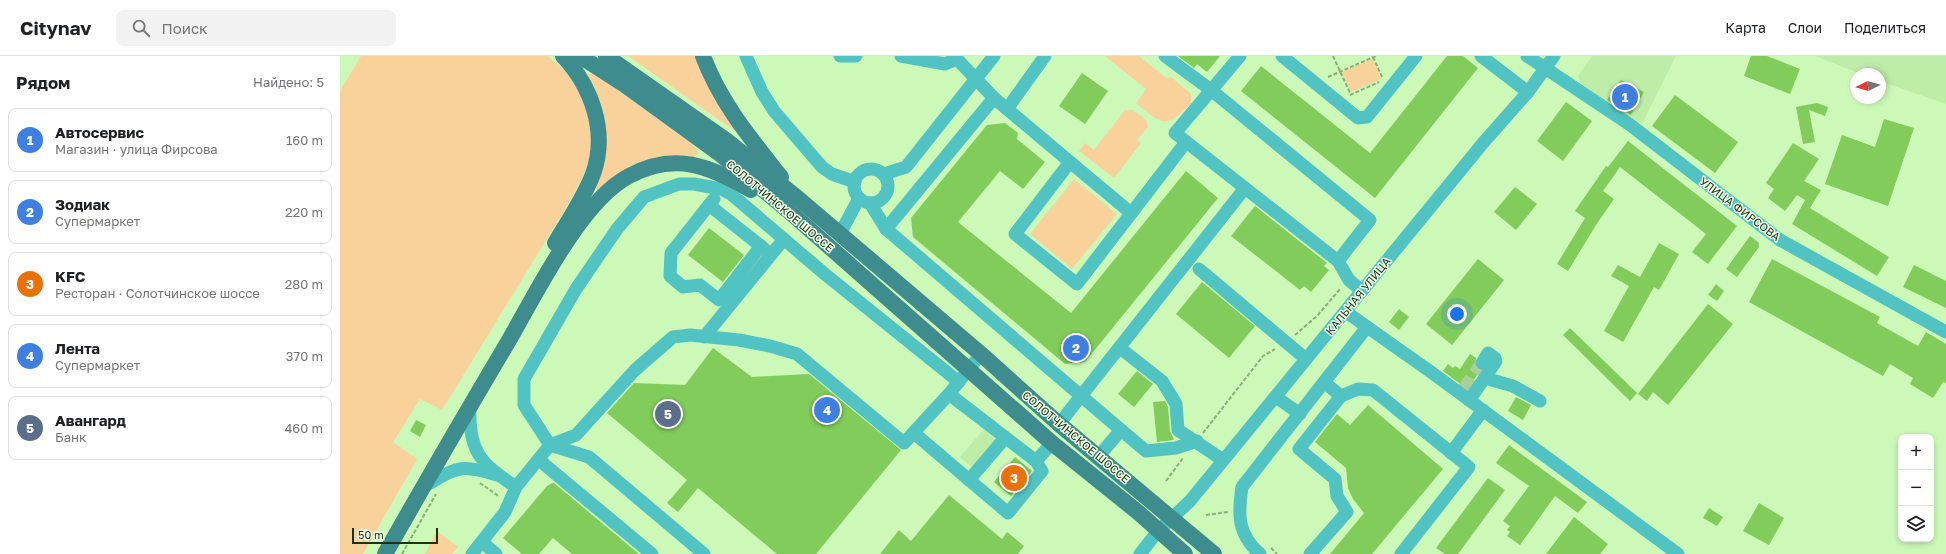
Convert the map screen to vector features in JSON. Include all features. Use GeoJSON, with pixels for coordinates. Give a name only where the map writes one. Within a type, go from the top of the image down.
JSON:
{"type":"FeatureCollection","features":[{"type":"Feature","properties":{"kind":"main road"},"geometry":{"type":"LineString","coordinates":[[374,554],[585,192],[593,172],[598,149],[596,114],[590,95],[582,80],[563,56]]}},
{"type":"Feature","properties":{"kind":"main road","name":"СОЛОТЧИНСКОЕ ШОССЕ"},"geometry":{"type":"LineString","coordinates":[[580,56],[625,85],[720,154],[791,214],[964,376],[1052,443],[1185,554]]}},
{"type":"Feature","properties":{"kind":"main road","name":"СОЛОТЧИНСКОЕ ШОССЕ"},"geometry":{"type":"LineString","coordinates":[[606,56],[726,140],[800,200],[982,354],[1059,424],[1172,517],[1214,554]]}},
{"type":"Feature","properties":{"kind":"main road"},"geometry":{"type":"LineString","coordinates":[[703,56],[713,81],[737,120],[800,200]]}},
{"type":"Feature","properties":{"kind":"main road"},"geometry":{"type":"LineString","coordinates":[[385,554],[563,248],[595,203],[611,188],[629,176],[649,168],[667,163],[684,163],[700,166],[725,175],[791,214]]}},
{"type":"Feature","properties":{"kind":"street"},"geometry":{"type":"LineString","coordinates":[[746,56],[762,92],[784,122],[822,166],[832,174],[855,182]]}},
{"type":"Feature","properties":{"kind":"street"},"geometry":{"type":"LineString","coordinates":[[840,56],[856,56]]}},
{"type":"Feature","properties":{"kind":"street"},"geometry":{"type":"LineString","coordinates":[[901,56],[946,64],[958,58],[994,98],[1131,213]]}},
{"type":"Feature","properties":{"kind":"street"},"geometry":{"type":"LineString","coordinates":[[884,174],[906,167],[994,56]]}},
{"type":"Feature","properties":{"kind":"street"},"geometry":{"type":"LineString","coordinates":[[1007,109],[1046,56]]}},
{"type":"Feature","properties":{"kind":"street"},"geometry":{"type":"LineString","coordinates":[[1165,56],[1211,90],[1370,220],[1338,261]]}},
{"type":"Feature","properties":{"kind":"street"},"geometry":{"type":"LineString","coordinates":[[1240,56],[1174,133],[1338,261],[1349,280],[1362,291]]}},
{"type":"Feature","properties":{"kind":"street"},"geometry":{"type":"LineString","coordinates":[[1286,57],[1358,118],[1367,117],[1388,83],[1416,56]]}},
{"type":"Feature","properties":{"kind":"street"},"geometry":{"type":"LineString","coordinates":[[1481,56],[1528,92]]}},
{"type":"Feature","properties":{"kind":"street","name":"УЛИЦА ФИРСОВА"},"geometry":{"type":"LineString","coordinates":[[1527,56],[1550,60],[1629,124],[1780,240],[1946,332]]}},
{"type":"Feature","properties":{"kind":"street","name":"КАЛЬНАЯ УЛИЦА"},"geometry":{"type":"LineString","coordinates":[[1140,554],[1158,531],[1190,501],[1528,92],[1550,60]]}},
{"type":"Feature","properties":{"kind":"street"},"geometry":{"type":"LineString","coordinates":[[886,229],[994,98]]}},
{"type":"Feature","properties":{"kind":"street"},"geometry":{"type":"LineString","coordinates":[[1070,162],[1015,234],[1077,284],[1186,142]]}},
{"type":"Feature","properties":{"kind":"street"},"geometry":{"type":"LineString","coordinates":[[865,200],[881,200],[885,196],[888,184],[884,174],[875,169],[864,170],[860,173],[855,182],[856,193],[865,200],[886,229],[1146,451],[1176,448],[1196,441]]}},
{"type":"Feature","properties":{"kind":"street"},"geometry":{"type":"LineString","coordinates":[[704,554],[589,457],[550,445],[524,405],[524,380],[576,289],[617,229],[644,197],[679,184],[694,184],[721,189],[731,194],[784,240],[964,376]]}},
{"type":"Feature","properties":{"kind":"street"},"geometry":{"type":"LineString","coordinates":[[1059,424],[1245,188]]}},
{"type":"Feature","properties":{"kind":"street"},"geometry":{"type":"LineString","coordinates":[[721,189],[671,253],[670,276],[683,287],[700,285],[719,300],[767,250],[784,240]]}},
{"type":"Feature","properties":{"kind":"street"},"geometry":{"type":"LineString","coordinates":[[840,234],[865,200]]}},
{"type":"Feature","properties":{"kind":"street"},"geometry":{"type":"LineString","coordinates":[[709,205],[767,250]]}},
{"type":"Feature","properties":{"kind":"street"},"geometry":{"type":"LineString","coordinates":[[704,337],[767,250]]}},
{"type":"Feature","properties":{"kind":"street"},"geometry":{"type":"LineString","coordinates":[[1199,269],[1306,359]]}},
{"type":"Feature","properties":{"kind":"street"},"geometry":{"type":"LineString","coordinates":[[1346,312],[1464,394],[1483,410],[1678,554]]}},
{"type":"Feature","properties":{"kind":"street"},"geometry":{"type":"LineString","coordinates":[[1260,554],[1242,530],[1238,511],[1242,487],[1367,327]]}},
{"type":"Feature","properties":{"kind":"street"},"geometry":{"type":"LineString","coordinates":[[472,554],[505,512],[516,487],[550,445],[576,435],[635,370],[673,337],[690,335],[754,343],[797,354],[904,444],[949,394],[982,354]]}},
{"type":"Feature","properties":{"kind":"street"},"geometry":{"type":"LineString","coordinates":[[1120,348],[1162,381],[1176,404],[1178,430],[1223,460]]}},
{"type":"Feature","properties":{"kind":"street"},"geometry":{"type":"LineString","coordinates":[[1464,394],[1485,378],[1496,361],[1495,358],[1488,353],[1482,363]]}},
{"type":"Feature","properties":{"kind":"street"},"geometry":{"type":"LineString","coordinates":[[1485,378],[1513,386],[1540,401]]}},
{"type":"Feature","properties":{"kind":"street"},"geometry":{"type":"LineString","coordinates":[[1325,382],[1341,396]]}},
{"type":"Feature","properties":{"kind":"street"},"geometry":{"type":"LineString","coordinates":[[1310,554],[1347,512],[1337,496],[1334,479],[1298,449],[1341,396],[1358,388],[1373,390],[1469,467],[1401,554]]}},
{"type":"Feature","properties":{"kind":"street"},"geometry":{"type":"LineString","coordinates":[[914,433],[1008,513],[1042,471],[1036,461],[949,394]]}},
{"type":"Feature","properties":{"kind":"street"},"geometry":{"type":"LineString","coordinates":[[1276,397],[1300,414]]}},
{"type":"Feature","properties":{"kind":"street"},"geometry":{"type":"LineString","coordinates":[[470,406],[469,425],[473,446],[484,461],[498,475],[516,487]]}},
{"type":"Feature","properties":{"kind":"street"},"geometry":{"type":"LineString","coordinates":[[1452,453],[1483,410]]}},
{"type":"Feature","properties":{"kind":"street"},"geometry":{"type":"LineString","coordinates":[[1098,457],[1121,430]]}},
{"type":"Feature","properties":{"kind":"street"},"geometry":{"type":"LineString","coordinates":[[969,480],[1005,438]]}},
{"type":"Feature","properties":{"kind":"street"},"geometry":{"type":"LineString","coordinates":[[1036,461],[1052,443]]}},
{"type":"Feature","properties":{"kind":"street"},"geometry":{"type":"LineString","coordinates":[[539,460],[652,554]]}},
{"type":"Feature","properties":{"kind":"street"},"geometry":{"type":"LineString","coordinates":[[423,487],[455,469],[468,467],[498,475]]}},
{"type":"Feature","properties":{"kind":"street"},"geometry":{"type":"LineString","coordinates":[[482,542],[496,554]]}},
{"type":"Feature","properties":{"kind":"path"},"geometry":{"type":"LineString","coordinates":[[1333,56],[1354,103],[1349,110]]}},
{"type":"Feature","properties":{"kind":"path"},"geometry":{"type":"LineString","coordinates":[[1315,83],[1374,56],[1388,83],[1350,94]]}},
{"type":"Feature","properties":{"kind":"path"},"geometry":{"type":"LineString","coordinates":[[1166,481],[1263,356],[1286,342],[1317,316],[1349,280]]}},
{"type":"Feature","properties":{"kind":"path"},"geometry":{"type":"LineString","coordinates":[[477,482],[497,495],[498,499]]}},
{"type":"Feature","properties":{"kind":"path"},"geometry":{"type":"LineString","coordinates":[[402,554],[436,494],[441,490]]}},
{"type":"Feature","properties":{"kind":"shaded area"},"geometry":{"type":"Polygon","coordinates":[[[361,56],[547,56],[567,73],[581,95],[589,120],[591,147],[589,160],[577,188],[442,410],[420,399],[393,442],[417,459],[363,554],[340,554],[340,91],[361,56]]]}},
{"type":"Feature","properties":{"kind":"shaded area"},"geometry":{"type":"Polygon","coordinates":[[[628,56],[697,56],[735,131],[628,56]]]}},
{"type":"Feature","properties":{"kind":"shaded area"},"geometry":{"type":"Polygon","coordinates":[[[1105,56],[1139,56],[1166,78],[1171,77],[1191,94],[1191,104],[1175,118],[1169,121],[1164,122],[1158,120],[1136,103],[1146,89],[1105,56]]]}},
{"type":"Feature","properties":{"kind":"shaded area"},"geometry":{"type":"Polygon","coordinates":[[[1592,56],[1676,56],[1642,124],[1582,86],[1578,76],[1592,56]]]}},
{"type":"Feature","properties":{"kind":"shaded area"},"geometry":{"type":"Polygon","coordinates":[[[1815,56],[1946,56],[1946,104],[1886,83],[1886,68],[1850,68],[1850,70],[1815,56]]]}},
{"type":"Feature","properties":{"kind":"shaded area"},"geometry":{"type":"Polygon","coordinates":[[[1373,59],[1381,79],[1351,92],[1342,72],[1373,59]]]}},
{"type":"Feature","properties":{"kind":"shaded area"},"geometry":{"type":"Polygon","coordinates":[[[588,74],[597,74],[690,142],[699,152],[694,157],[652,159],[641,162],[621,172],[597,191],[596,187],[604,156],[606,129],[605,117],[601,104],[588,74]]]}},
{"type":"Feature","properties":{"kind":"shaded area"},"geometry":{"type":"Polygon","coordinates":[[[1125,110],[1133,110],[1147,121],[1148,127],[1137,140],[1141,143],[1114,178],[1079,151],[1085,143],[1094,150],[1125,110]]]}},
{"type":"Feature","properties":{"kind":"shaded area"},"geometry":{"type":"Polygon","coordinates":[[[1074,179],[1117,214],[1072,269],[1030,234],[1074,179]]]}},
{"type":"Feature","properties":{"kind":"shaded area"},"geometry":{"type":"Polygon","coordinates":[[[984,429],[997,441],[973,468],[960,457],[984,429]]]}},
{"type":"Feature","properties":{"kind":"shaded area"},"geometry":{"type":"Polygon","coordinates":[[[437,531],[458,547],[452,554],[425,554],[437,531]]]}},
{"type":"Feature","properties":{"kind":"building"},"geometry":{"type":"Polygon","coordinates":[[[1178,56],[1220,56],[1207,72],[1197,64],[1194,68],[1178,56]]]}},
{"type":"Feature","properties":{"kind":"building"},"geometry":{"type":"Polygon","coordinates":[[[1447,56],[1463,56],[1478,68],[1375,198],[1241,91],[1261,66],[1370,153],[1447,56]]]}},
{"type":"Feature","properties":{"kind":"building"},"geometry":{"type":"Polygon","coordinates":[[[1751,56],[1767,56],[1800,69],[1790,94],[1744,76],[1751,56]]]}},
{"type":"Feature","properties":{"kind":"building"},"geometry":{"type":"Polygon","coordinates":[[[1082,73],[1108,91],[1085,124],[1059,106],[1082,73]]]}},
{"type":"Feature","properties":{"kind":"building"},"geometry":{"type":"Polygon","coordinates":[[[1621,80],[1644,92],[1631,115],[1607,100],[1621,80]]]}},
{"type":"Feature","properties":{"kind":"building"},"geometry":{"type":"Polygon","coordinates":[[[1675,95],[1738,142],[1715,173],[1652,126],[1675,95]]]}},
{"type":"Feature","properties":{"kind":"building"},"geometry":{"type":"Polygon","coordinates":[[[1566,102],[1592,121],[1563,161],[1537,141],[1566,102]]]}},
{"type":"Feature","properties":{"kind":"building"},"geometry":{"type":"Polygon","coordinates":[[[1817,103],[1828,107],[1825,116],[1809,110],[1815,142],[1803,144],[1796,107],[1817,103]]]}},
{"type":"Feature","properties":{"kind":"building"},"geometry":{"type":"Polygon","coordinates":[[[1884,119],[1914,128],[1888,206],[1825,184],[1842,135],[1875,147],[1884,119]]]}},
{"type":"Feature","properties":{"kind":"building"},"geometry":{"type":"Polygon","coordinates":[[[1005,123],[1018,133],[1017,139],[1045,162],[1023,189],[1000,171],[958,222],[1071,313],[1186,171],[1218,198],[1085,362],[1065,364],[913,237],[911,218],[987,125],[1005,123]]]}},
{"type":"Feature","properties":{"kind":"building"},"geometry":{"type":"Polygon","coordinates":[[[1628,141],[1737,226],[1708,264],[1692,252],[1706,234],[1620,167],[1603,191],[1614,199],[1568,271],[1557,264],[1585,218],[1575,211],[1606,166],[1608,167],[1628,141]]]}},
{"type":"Feature","properties":{"kind":"building"},"geometry":{"type":"Polygon","coordinates":[[[1793,143],[1819,159],[1804,181],[1821,190],[1810,208],[1889,257],[1877,276],[1792,224],[1805,200],[1797,195],[1785,211],[1768,198],[1774,189],[1766,183],[1793,143]]]}},
{"type":"Feature","properties":{"kind":"building"},"geometry":{"type":"Polygon","coordinates":[[[1515,187],[1537,204],[1516,230],[1494,212],[1515,187]]]}},
{"type":"Feature","properties":{"kind":"building"},"geometry":{"type":"Polygon","coordinates":[[[1255,206],[1327,263],[1324,266],[1329,270],[1311,292],[1304,286],[1300,290],[1231,236],[1255,206]]]}},
{"type":"Feature","properties":{"kind":"building"},"geometry":{"type":"Polygon","coordinates":[[[709,228],[744,255],[723,282],[688,255],[709,228]]]}},
{"type":"Feature","properties":{"kind":"building"},"geometry":{"type":"Polygon","coordinates":[[[1750,236],[1759,243],[1759,247],[1737,277],[1726,269],[1750,236]]]}},
{"type":"Feature","properties":{"kind":"building"},"geometry":{"type":"Polygon","coordinates":[[[1659,243],[1679,254],[1659,290],[1654,287],[1623,342],[1604,331],[1629,286],[1611,276],[1618,265],[1640,277],[1659,243]]]}},
{"type":"Feature","properties":{"kind":"building"},"geometry":{"type":"Polygon","coordinates":[[[1478,259],[1504,280],[1452,345],[1426,324],[1478,259]]]}},
{"type":"Feature","properties":{"kind":"building"},"geometry":{"type":"Polygon","coordinates":[[[1772,259],[1880,317],[1877,323],[1918,346],[1926,332],[1946,344],[1946,383],[1943,382],[1933,398],[1910,384],[1913,378],[1890,364],[1883,376],[1749,302],[1772,259]]]}},
{"type":"Feature","properties":{"kind":"building"},"geometry":{"type":"Polygon","coordinates":[[[1914,265],[1946,281],[1946,308],[1903,287],[1914,265]]]}},
{"type":"Feature","properties":{"kind":"building"},"geometry":{"type":"Polygon","coordinates":[[[1202,282],[1255,326],[1229,358],[1176,314],[1202,282]]]}},
{"type":"Feature","properties":{"kind":"building"},"geometry":{"type":"Polygon","coordinates":[[[1716,284],[1724,291],[1717,301],[1708,295],[1716,284]]]}},
{"type":"Feature","properties":{"kind":"building"},"geometry":{"type":"Polygon","coordinates":[[[1708,304],[1733,324],[1668,405],[1653,392],[1647,401],[1638,394],[1708,304]]]}},
{"type":"Feature","properties":{"kind":"building"},"geometry":{"type":"Polygon","coordinates":[[[1399,309],[1409,317],[1399,330],[1389,322],[1399,309]]]}},
{"type":"Feature","properties":{"kind":"building"},"geometry":{"type":"Polygon","coordinates":[[[1570,328],[1637,393],[1630,401],[1563,335],[1570,328]]]}},
{"type":"Feature","properties":{"kind":"building"},"geometry":{"type":"Polygon","coordinates":[[[713,348],[752,377],[809,374],[901,450],[816,554],[777,554],[698,488],[678,512],[667,503],[687,480],[607,413],[634,383],[685,385],[713,348]]]}},
{"type":"Feature","properties":{"kind":"building"},"geometry":{"type":"Polygon","coordinates":[[[1470,354],[1476,358],[1475,367],[1480,371],[1467,389],[1443,371],[1448,364],[1453,368],[1455,366],[1460,369],[1470,354]]]}},
{"type":"Feature","properties":{"kind":"building"},"geometry":{"type":"Polygon","coordinates":[[[1137,371],[1153,384],[1134,407],[1118,394],[1137,371]]]}},
{"type":"Feature","properties":{"kind":"building"},"geometry":{"type":"Polygon","coordinates":[[[1516,397],[1531,405],[1523,420],[1508,411],[1516,397]]]}},
{"type":"Feature","properties":{"kind":"building"},"geometry":{"type":"Polygon","coordinates":[[[1165,401],[1168,407],[1170,431],[1174,440],[1157,442],[1153,402],[1165,401]]]}},
{"type":"Feature","properties":{"kind":"building"},"geometry":{"type":"Polygon","coordinates":[[[1368,405],[1443,469],[1372,554],[1330,554],[1364,513],[1353,499],[1348,488],[1346,468],[1315,442],[1337,414],[1350,425],[1368,405]]]}},
{"type":"Feature","properties":{"kind":"building"},"geometry":{"type":"Polygon","coordinates":[[[416,420],[426,425],[420,437],[410,431],[416,420]]]}},
{"type":"Feature","properties":{"kind":"building"},"geometry":{"type":"Polygon","coordinates":[[[1509,445],[1587,502],[1578,513],[1555,496],[1520,545],[1507,536],[1510,532],[1507,530],[1510,526],[1503,521],[1529,486],[1496,463],[1509,445]]]}},
{"type":"Feature","properties":{"kind":"building"},"geometry":{"type":"Polygon","coordinates":[[[1015,457],[1032,471],[1011,496],[994,482],[1015,457]]]}},
{"type":"Feature","properties":{"kind":"building"},"geometry":{"type":"Polygon","coordinates":[[[1488,478],[1505,490],[1458,554],[1445,554],[1436,548],[1488,478]]]}},
{"type":"Feature","properties":{"kind":"building"},"geometry":{"type":"Polygon","coordinates":[[[554,483],[639,554],[572,554],[553,538],[539,554],[522,554],[503,538],[547,486],[554,483]]]}},
{"type":"Feature","properties":{"kind":"building"},"geometry":{"type":"Polygon","coordinates":[[[949,495],[1002,539],[1007,532],[1024,546],[1018,554],[880,554],[899,530],[911,541],[949,495]]]}},
{"type":"Feature","properties":{"kind":"building"},"geometry":{"type":"Polygon","coordinates":[[[1759,503],[1784,518],[1769,545],[1743,531],[1759,503]]]}},
{"type":"Feature","properties":{"kind":"building"},"geometry":{"type":"Polygon","coordinates":[[[1709,508],[1723,517],[1717,526],[1703,518],[1709,508]]]}},
{"type":"Feature","properties":{"kind":"building"},"geometry":{"type":"Polygon","coordinates":[[[1574,517],[1608,544],[1600,554],[1546,554],[1574,517]]]}},
{"type":"Feature","properties":{"kind":"tunnel"},"geometry":{"type":"LineString","coordinates":[[1464,389],[1482,363]]}},
{"type":"Feature","properties":{"kind":"place","name":"Автосервис"},"geometry":{"type":"Point","coordinates":[1625,97]}},
{"type":"Feature","properties":{"kind":"place","name":"Зодиак"},"geometry":{"type":"Point","coordinates":[1076,348]}},
{"type":"Feature","properties":{"kind":"place","name":"Лента"},"geometry":{"type":"Point","coordinates":[827,410]}},
{"type":"Feature","properties":{"kind":"place","name":"Авангард"},"geometry":{"type":"Point","coordinates":[668,414]}},
{"type":"Feature","properties":{"kind":"place","name":"KFC"},"geometry":{"type":"Point","coordinates":[1014,478]}}]}
